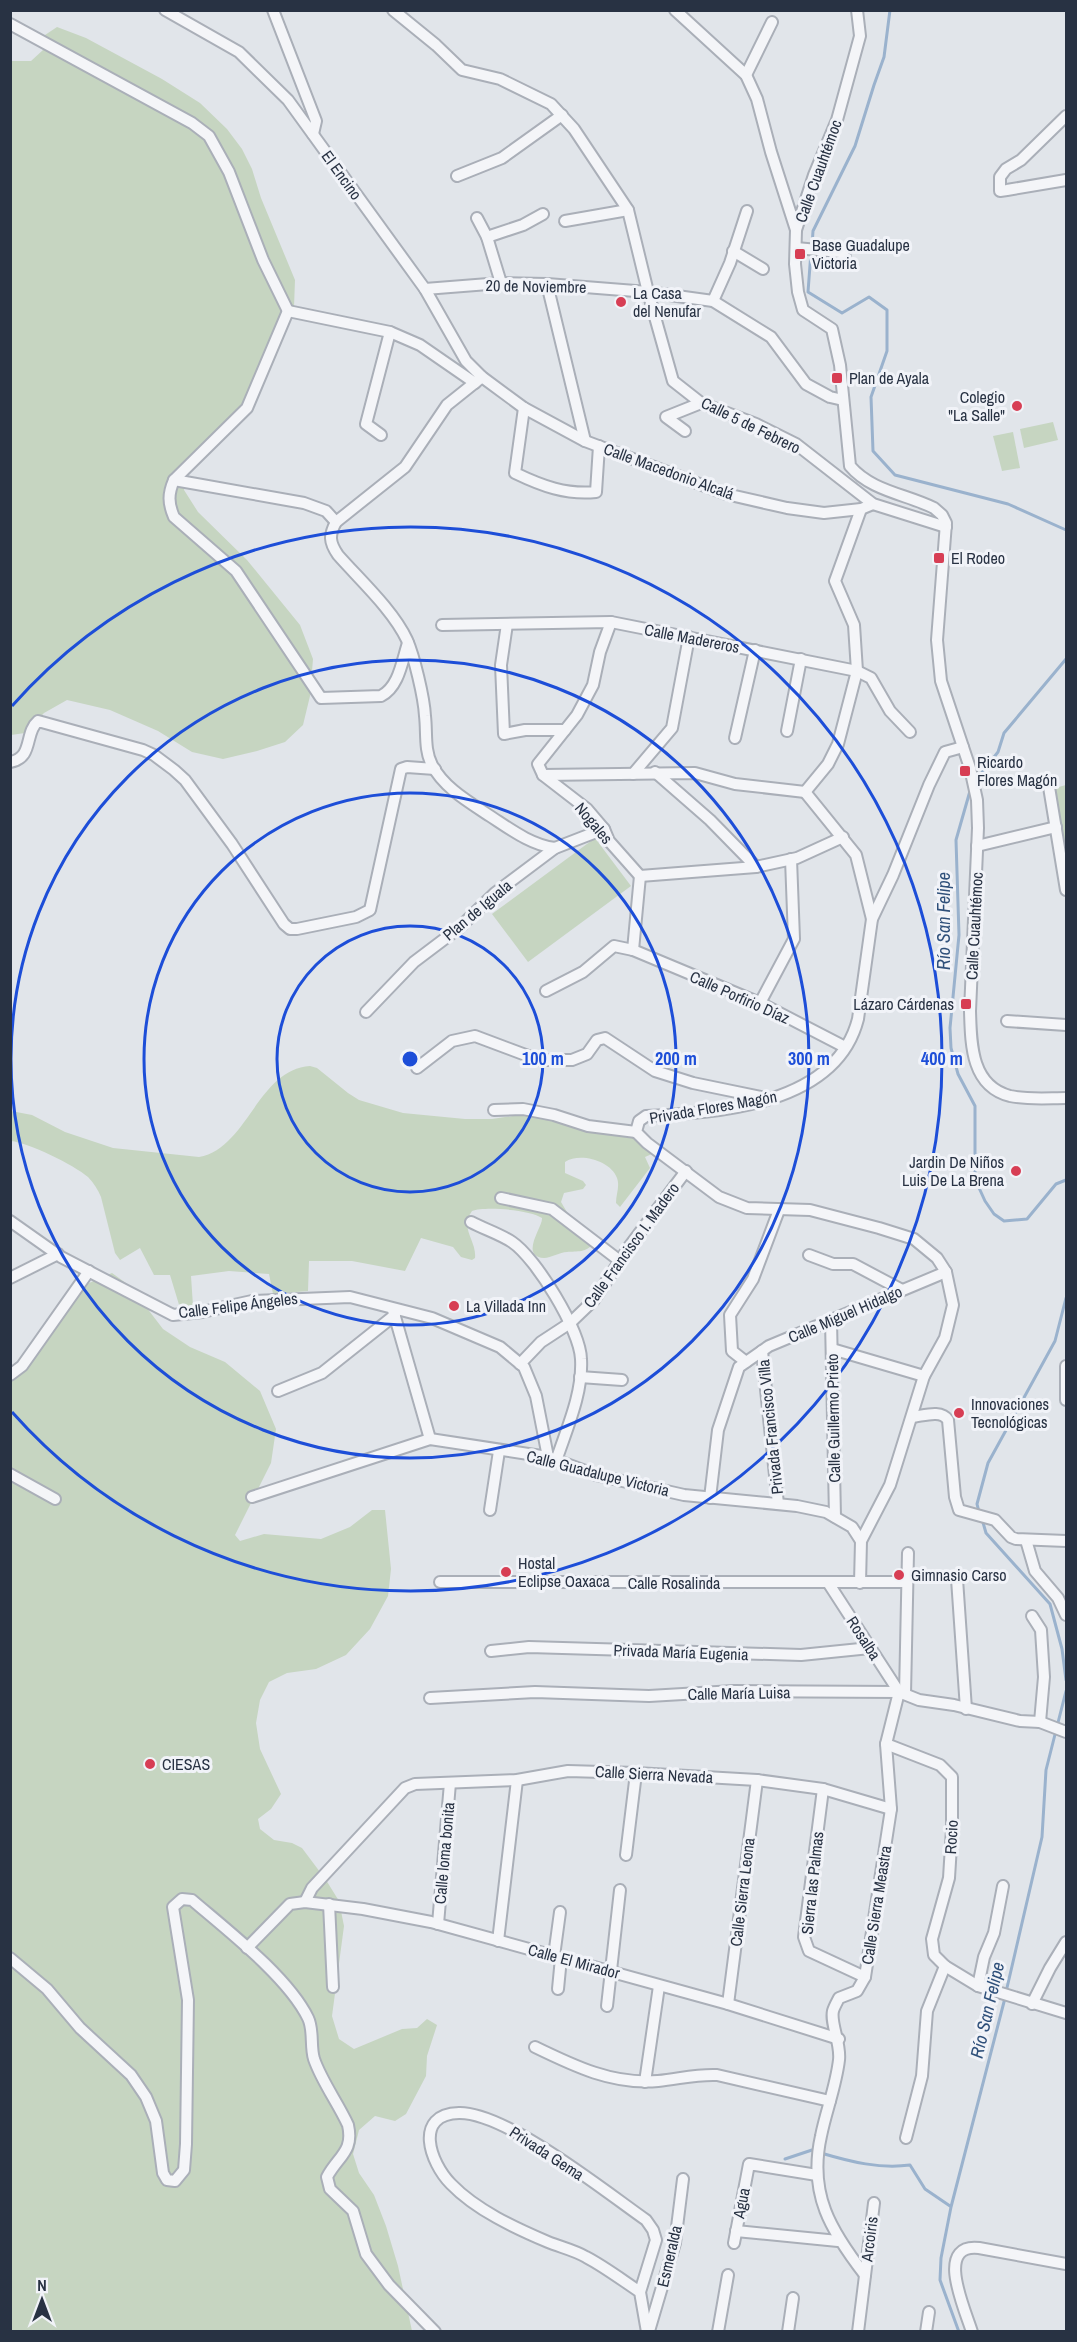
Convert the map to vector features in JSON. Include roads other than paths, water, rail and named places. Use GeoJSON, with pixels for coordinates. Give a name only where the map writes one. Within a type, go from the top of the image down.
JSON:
{"type":"FeatureCollection","features":[{"type":"Feature","properties":{"kind":"street"},"geometry":{"type":"LineString","coordinates":[[273,10],[316,121],[312,134]]}},
{"type":"Feature","properties":{"kind":"street"},"geometry":{"type":"LineString","coordinates":[[393,10],[436,45],[462,70],[518,86],[551,104],[562,115],[581,139],[628,210],[648,292]]}},
{"type":"Feature","properties":{"kind":"street"},"geometry":{"type":"LineString","coordinates":[[675,10],[747,75],[757,99],[796,230]]}},
{"type":"Feature","properties":{"kind":"street","name":"Calle Cuauhtémoc"},"geometry":{"type":"LineString","coordinates":[[857,10],[860,36],[842,99],[796,230],[799,248],[798,292],[803,310],[832,329],[840,365],[850,466],[860,477],[873,485],[934,508],[942,515],[946,527],[937,640],[940,681],[970,768],[978,811],[970,1011],[971,1040],[976,1065],[987,1083],[1010,1096],[1066,1098]]}},
{"type":"Feature","properties":{"kind":"street","name":"El Encino"},"geometry":{"type":"LineString","coordinates":[[172,12],[239,52],[288,100],[425,289],[478,380]]}},
{"type":"Feature","properties":{"kind":"street"},"geometry":{"type":"LineString","coordinates":[[747,75],[772,22]]}},
{"type":"Feature","properties":{"kind":"street"},"geometry":{"type":"LineString","coordinates":[[10,24],[192,123],[209,136],[229,172],[264,260],[288,311],[247,408],[174,480],[169,491],[169,505],[174,518],[236,571],[321,698],[381,696],[389,692],[396,680],[408,643]]}},
{"type":"Feature","properties":{"kind":"street"},"geometry":{"type":"LineString","coordinates":[[457,176],[502,158],[562,115]]}},
{"type":"Feature","properties":{"kind":"street"},"geometry":{"type":"LineString","coordinates":[[1066,116],[1021,160],[1006,169],[1000,177],[999,185],[1000,191],[1066,180]]}},
{"type":"Feature","properties":{"kind":"street"},"geometry":{"type":"LineString","coordinates":[[565,221],[628,210]]}},
{"type":"Feature","properties":{"kind":"street"},"geometry":{"type":"LineString","coordinates":[[747,211],[734,252],[713,301],[771,337],[806,384],[830,397],[843,400]]}},
{"type":"Feature","properties":{"kind":"street"},"geometry":{"type":"LineString","coordinates":[[487,237],[523,225],[543,214]]}},
{"type":"Feature","properties":{"kind":"street"},"geometry":{"type":"LineString","coordinates":[[477,218],[487,237],[501,283]]}},
{"type":"Feature","properties":{"kind":"street"},"geometry":{"type":"LineString","coordinates":[[799,248],[840,252],[845,257]]}},
{"type":"Feature","properties":{"kind":"street"},"geometry":{"type":"LineString","coordinates":[[734,252],[764,269]]}},
{"type":"Feature","properties":{"kind":"street","name":"20 de Noviembre"},"geometry":{"type":"LineString","coordinates":[[425,289],[501,283],[548,284],[648,292],[713,301]]}},
{"type":"Feature","properties":{"kind":"street"},"geometry":{"type":"LineString","coordinates":[[548,284],[585,441]]}},
{"type":"Feature","properties":{"kind":"street","name":"Calle 5 de Febrero"},"geometry":{"type":"LineString","coordinates":[[648,292],[673,381],[701,403],[756,424],[796,444],[873,504]]}},
{"type":"Feature","properties":{"kind":"street"},"geometry":{"type":"LineString","coordinates":[[288,311],[390,333],[420,345],[478,380],[447,405],[405,467],[336,522],[330,533],[330,544],[400,626],[408,643],[425,714],[426,745],[431,764],[439,777],[468,802],[533,842],[555,848]]}},
{"type":"Feature","properties":{"kind":"street"},"geometry":{"type":"LineString","coordinates":[[381,435],[366,424],[390,333]]}},
{"type":"Feature","properties":{"kind":"street","name":"Calle Macedonio Alcalá"},"geometry":{"type":"LineString","coordinates":[[478,380],[585,441],[726,494],[787,508],[824,513],[861,509],[873,504]]}},
{"type":"Feature","properties":{"kind":"street"},"geometry":{"type":"LineString","coordinates":[[685,431],[666,417],[701,403]]}},
{"type":"Feature","properties":{"kind":"street"},"geometry":{"type":"LineString","coordinates":[[524,408],[515,473],[545,487],[578,494],[596,492],[599,446]]}},
{"type":"Feature","properties":{"kind":"street"},"geometry":{"type":"LineString","coordinates":[[174,480],[304,503],[326,511],[336,522]]}},
{"type":"Feature","properties":{"kind":"street"},"geometry":{"type":"LineString","coordinates":[[873,504],[946,527]]}},
{"type":"Feature","properties":{"kind":"street"},"geometry":{"type":"LineString","coordinates":[[805,792],[828,764],[838,744],[857,670],[854,625],[835,581],[861,509]]}},
{"type":"Feature","properties":{"kind":"street"},"geometry":{"type":"LineString","coordinates":[[611,622],[600,652],[593,685],[565,730],[538,764],[543,775],[694,773],[735,784],[805,792],[856,855],[872,919]]}},
{"type":"Feature","properties":{"kind":"street","name":"Calle Madereros"},"geometry":{"type":"LineString","coordinates":[[442,625],[611,622],[857,670]]}},
{"type":"Feature","properties":{"kind":"street"},"geometry":{"type":"LineString","coordinates":[[507,624],[501,665],[504,734],[525,730],[565,730]]}},
{"type":"Feature","properties":{"kind":"street"},"geometry":{"type":"LineString","coordinates":[[633,774],[672,728],[689,637]]}},
{"type":"Feature","properties":{"kind":"street"},"geometry":{"type":"LineString","coordinates":[[735,738],[755,650]]}},
{"type":"Feature","properties":{"kind":"street"},"geometry":{"type":"LineString","coordinates":[[787,731],[801,659]]}},
{"type":"Feature","properties":{"kind":"street"},"geometry":{"type":"LineString","coordinates":[[857,670],[871,678],[890,711],[910,732]]}},
{"type":"Feature","properties":{"kind":"street"},"geometry":{"type":"LineString","coordinates":[[10,762],[20,760],[25,754],[33,727],[38,721],[154,755],[185,780],[232,844],[284,924],[294,929],[356,917],[370,910],[401,769],[407,767],[435,769]]}},
{"type":"Feature","properties":{"kind":"street","name":"Privada Flores Magón"},"geometry":{"type":"LineString","coordinates":[[860,1583],[861,1541],[890,1485],[924,1376],[945,1338],[953,1305],[946,1272],[937,1258],[915,1239],[879,1227],[810,1210],[747,1208],[719,1197],[647,1143],[636,1132],[639,1121],[646,1116],[722,1108],[772,1099],[801,1088],[823,1072],[845,1047],[858,1019],[872,919],[928,785],[945,752],[963,747]]}},
{"type":"Feature","properties":{"kind":"street"},"geometry":{"type":"LineString","coordinates":[[655,772],[710,820],[756,867]]}},
{"type":"Feature","properties":{"kind":"street","name":"Nogales"},"geometry":{"type":"LineString","coordinates":[[543,775],[587,809],[604,829],[609,841],[640,876]]}},
{"type":"Feature","properties":{"kind":"street"},"geometry":{"type":"LineString","coordinates":[[1049,788],[1066,890]]}},
{"type":"Feature","properties":{"kind":"street"},"geometry":{"type":"LineString","coordinates":[[977,846],[1056,827]]}},
{"type":"Feature","properties":{"kind":"street","name":"Plan de Iguala"},"geometry":{"type":"LineString","coordinates":[[366,1012],[428,950],[454,931],[495,894],[555,848],[604,829]]}},
{"type":"Feature","properties":{"kind":"street"},"geometry":{"type":"LineString","coordinates":[[546,992],[583,972],[614,946],[633,951],[640,876],[756,867],[790,859],[843,837]]}},
{"type":"Feature","properties":{"kind":"street"},"geometry":{"type":"LineString","coordinates":[[760,1003],[794,939],[790,859]]}},
{"type":"Feature","properties":{"kind":"street","name":"Calle Porfirio Díaz"},"geometry":{"type":"LineString","coordinates":[[633,951],[760,1003],[845,1047]]}},
{"type":"Feature","properties":{"kind":"street"},"geometry":{"type":"LineString","coordinates":[[1006,1021],[1066,1025]]}},
{"type":"Feature","properties":{"kind":"street"},"geometry":{"type":"LineString","coordinates":[[417,1068],[452,1041],[475,1036],[539,1060],[572,1060],[587,1054],[597,1040],[605,1038],[655,1071],[693,1083],[772,1099]]}},
{"type":"Feature","properties":{"kind":"street"},"geometry":{"type":"LineString","coordinates":[[494,1110],[523,1109],[554,1115],[588,1126],[636,1132]]}},
{"type":"Feature","properties":{"kind":"street","name":"Calle Francisco I. Madero"},"geometry":{"type":"LineString","coordinates":[[520,1364],[541,1342],[570,1323],[594,1300],[686,1171]]}},
{"type":"Feature","properties":{"kind":"street"},"geometry":{"type":"LineString","coordinates":[[501,1198],[552,1209],[620,1261]]}},
{"type":"Feature","properties":{"kind":"street"},"geometry":{"type":"LineString","coordinates":[[746,1362],[732,1350],[730,1316],[753,1279],[780,1210]]}},
{"type":"Feature","properties":{"kind":"street","name":"Calle Felipe Ángeles"},"geometry":{"type":"LineString","coordinates":[[10,1221],[58,1254],[173,1315],[202,1312],[252,1301],[350,1297],[394,1312],[432,1318],[500,1347],[524,1367],[536,1396],[552,1459]]}},
{"type":"Feature","properties":{"kind":"street"},"geometry":{"type":"LineString","coordinates":[[471,1222],[513,1243],[534,1262],[570,1323],[582,1357],[576,1399],[552,1459]]}},
{"type":"Feature","properties":{"kind":"street"},"geometry":{"type":"LineString","coordinates":[[10,1278],[58,1254]]}},
{"type":"Feature","properties":{"kind":"street"},"geometry":{"type":"LineString","coordinates":[[808,1255],[833,1264],[853,1264],[902,1290]]}},
{"type":"Feature","properties":{"kind":"street"},"geometry":{"type":"LineString","coordinates":[[10,1375],[22,1366],[89,1271]]}},
{"type":"Feature","properties":{"kind":"street","name":"Calle Miguel Hidalgo"},"geometry":{"type":"LineString","coordinates":[[710,1498],[718,1430],[739,1367],[762,1351],[946,1272]]}},
{"type":"Feature","properties":{"kind":"street"},"geometry":{"type":"LineString","coordinates":[[252,1497],[430,1439],[394,1312],[322,1373],[278,1391]]}},
{"type":"Feature","properties":{"kind":"street","name":"Calle Guillermo Prieto"},"geometry":{"type":"LineString","coordinates":[[831,1320],[835,1517]]}},
{"type":"Feature","properties":{"kind":"street"},"geometry":{"type":"LineString","coordinates":[[832,1349],[924,1376]]}},
{"type":"Feature","properties":{"kind":"street","name":"Privada Francisco Villa"},"geometry":{"type":"LineString","coordinates":[[762,1351],[778,1504]]}},
{"type":"Feature","properties":{"kind":"street"},"geometry":{"type":"LineString","coordinates":[[1066,1366],[1066,1400]]}},
{"type":"Feature","properties":{"kind":"street"},"geometry":{"type":"LineString","coordinates":[[580,1377],[622,1380]]}},
{"type":"Feature","properties":{"kind":"street"},"geometry":{"type":"LineString","coordinates":[[912,1417],[940,1414],[947,1417],[950,1426],[956,1502],[959,1510],[969,1515],[990,1518],[998,1522],[1013,1538],[1066,1541]]}},
{"type":"Feature","properties":{"kind":"street","name":"Calle Guadalupe Victoria"},"geometry":{"type":"LineString","coordinates":[[430,1439],[552,1459],[596,1475],[684,1495],[778,1504],[826,1512],[852,1527],[861,1541]]}},
{"type":"Feature","properties":{"kind":"street"},"geometry":{"type":"LineString","coordinates":[[490,1510],[499,1451]]}},
{"type":"Feature","properties":{"kind":"street"},"geometry":{"type":"LineString","coordinates":[[10,1474],[55,1499]]}},
{"type":"Feature","properties":{"kind":"street"},"geometry":{"type":"LineString","coordinates":[[1026,1540],[1035,1571],[1058,1598],[1066,1615]]}},
{"type":"Feature","properties":{"kind":"street","name":"Calle Sierra Meastra"},"geometry":{"type":"LineString","coordinates":[[865,2275],[838,2241],[826,2213],[818,2169],[820,2138],[839,2059],[839,2039],[833,2022],[833,2010],[839,1998],[856,1991],[865,1977],[891,1809],[886,1744],[902,1693],[908,1553]]}},
{"type":"Feature","properties":{"kind":"street"},"geometry":{"type":"LineString","coordinates":[[957,1579],[966,1709]]}},
{"type":"Feature","properties":{"kind":"street","name":"Calle Rosalinda"},"geometry":{"type":"LineString","coordinates":[[440,1582],[829,1584],[907,1582]]}},
{"type":"Feature","properties":{"kind":"street","name":"Rosalba"},"geometry":{"type":"LineString","coordinates":[[829,1584],[902,1693]]}},
{"type":"Feature","properties":{"kind":"street"},"geometry":{"type":"LineString","coordinates":[[1032,1617],[1041,1630],[1044,1677],[1043,1723]]}},
{"type":"Feature","properties":{"kind":"street","name":"Privada María Eugenia"},"geometry":{"type":"LineString","coordinates":[[491,1651],[529,1647],[801,1655],[870,1648]]}},
{"type":"Feature","properties":{"kind":"street","name":"Calle María Luisa"},"geometry":{"type":"LineString","coordinates":[[430,1698],[536,1692],[650,1696],[734,1691],[902,1693],[919,1700],[1020,1721],[1043,1723],[1065,1732]]}},
{"type":"Feature","properties":{"kind":"street","name":"Rocio"},"geometry":{"type":"LineString","coordinates":[[886,1744],[940,1765],[952,1777],[949,1878],[932,1939],[934,1955],[945,1966]]}},
{"type":"Feature","properties":{"kind":"street","name":"Calle Sierra Nevada"},"geometry":{"type":"LineString","coordinates":[[304,1902],[312,1888],[405,1788],[415,1784],[517,1780],[568,1771],[636,1773],[757,1780],[823,1789],[891,1809]]}},
{"type":"Feature","properties":{"kind":"street"},"geometry":{"type":"LineString","coordinates":[[626,1855],[636,1773]]}},
{"type":"Feature","properties":{"kind":"street"},"geometry":{"type":"LineString","coordinates":[[498,1941],[517,1780]]}},
{"type":"Feature","properties":{"kind":"street","name":"Calle Sierra Leona"},"geometry":{"type":"LineString","coordinates":[[728,2004],[757,1780]]}},
{"type":"Feature","properties":{"kind":"street","name":"Calle loma bonita"},"geometry":{"type":"LineString","coordinates":[[438,1924],[450,1783]]}},
{"type":"Feature","properties":{"kind":"street","name":"Sierra las Palmas"},"geometry":{"type":"LineString","coordinates":[[823,1789],[804,1937],[809,1951],[865,1977]]}},
{"type":"Feature","properties":{"kind":"street"},"geometry":{"type":"LineString","coordinates":[[978,1986],[984,1957],[994,1933],[1003,1886]]}},
{"type":"Feature","properties":{"kind":"street"},"geometry":{"type":"LineString","coordinates":[[607,2006],[620,1890]]}},
{"type":"Feature","properties":{"kind":"street"},"geometry":{"type":"LineString","coordinates":[[10,1958],[47,1989],[80,2028],[131,2075],[146,2097],[156,2121],[163,2173],[167,2180],[175,2181],[180,2178],[184,2170],[189,2031],[188,2000],[173,1907],[182,1899],[192,1900],[248,1948],[293,1995],[308,2018],[311,2026],[313,2056],[348,2125],[351,2136],[347,2150],[327,2178],[330,2188],[353,2211],[366,2254],[389,2285],[435,2331]]}},
{"type":"Feature","properties":{"kind":"street"},"geometry":{"type":"LineString","coordinates":[[248,1948],[285,1908],[290,1904],[304,1902]]}},
{"type":"Feature","properties":{"kind":"street","name":"Calle El Mirador"},"geometry":{"type":"LineString","coordinates":[[304,1902],[329,1904],[438,1924],[728,2004],[839,2039]]}},
{"type":"Feature","properties":{"kind":"street"},"geometry":{"type":"LineString","coordinates":[[329,1904],[333,1987]]}},
{"type":"Feature","properties":{"kind":"street"},"geometry":{"type":"LineString","coordinates":[[558,1989],[560,1912]]}},
{"type":"Feature","properties":{"kind":"street"},"geometry":{"type":"LineString","coordinates":[[1032,2004],[1066,1942]]}},
{"type":"Feature","properties":{"kind":"street"},"geometry":{"type":"LineString","coordinates":[[906,2138],[922,2076],[927,2011],[945,1966],[978,1986],[1066,2013]]}},
{"type":"Feature","properties":{"kind":"street"},"geometry":{"type":"LineString","coordinates":[[645,2082],[659,1986]]}},
{"type":"Feature","properties":{"kind":"street"},"geometry":{"type":"LineString","coordinates":[[535,2047],[579,2068],[621,2081],[645,2082],[699,2074],[717,2075],[830,2102]]}},
{"type":"Feature","properties":{"kind":"street","name":"Privada Gema"},"geometry":{"type":"LineString","coordinates":[[640,2292],[586,2256],[548,2242],[471,2201],[449,2183],[438,2165],[430,2147],[429,2134],[432,2124],[442,2117],[458,2113],[482,2117],[520,2133],[646,2220],[656,2240],[640,2292],[648,2331]]}},
{"type":"Feature","properties":{"kind":"street","name":"Agua"},"geometry":{"type":"LineString","coordinates":[[818,2169],[749,2164],[735,2237],[838,2241]]}},
{"type":"Feature","properties":{"kind":"street","name":"Esmeralda"},"geometry":{"type":"LineString","coordinates":[[648,2331],[675,2243],[683,2179]]}},
{"type":"Feature","properties":{"kind":"street","name":"Arcoiris"},"geometry":{"type":"LineString","coordinates":[[858,2331],[874,2203]]}},
{"type":"Feature","properties":{"kind":"street"},"geometry":{"type":"LineString","coordinates":[[972,2331],[956,2283],[955,2260],[959,2251],[967,2247],[979,2248],[1066,2264]]}},
{"type":"Feature","properties":{"kind":"street"},"geometry":{"type":"LineString","coordinates":[[718,2331],[728,2275]]}},
{"type":"Feature","properties":{"kind":"street"},"geometry":{"type":"LineString","coordinates":[[788,2331],[793,2298]]}},
{"type":"Feature","properties":{"kind":"street"},"geometry":{"type":"LineString","coordinates":[[926,2331],[929,2312]]}},
{"type":"Feature","properties":{"kind":"waterway"},"geometry":{"type":"LineString","coordinates":[[812,246],[813,231],[855,146],[884,57],[890,10]]}},
{"type":"Feature","properties":{"kind":"waterway"},"geometry":{"type":"LineString","coordinates":[[811,252],[808,292],[842,313],[869,297],[887,310],[887,351],[871,397],[873,451],[895,475],[1008,504],[1066,530]]}},
{"type":"Feature","properties":{"kind":"waterway"},"geometry":{"type":"LineString","coordinates":[[976,780],[998,752],[1004,733],[1066,659]]}},
{"type":"Feature","properties":{"kind":"waterway","name":"Río San Felipe"},"geometry":{"type":"LineString","coordinates":[[970,791],[956,840],[959,935],[950,1028],[951,1048],[958,1074],[975,1106],[975,1179],[985,1201],[994,1214],[1004,1221],[1027,1219],[1056,1184],[1066,1180]]}},
{"type":"Feature","properties":{"kind":"waterway","name":"Río San Felipe"},"geometry":{"type":"LineString","coordinates":[[979,1512],[977,1504],[988,1463],[1055,1341],[1066,1298]]}},
{"type":"Feature","properties":{"kind":"waterway","name":"Río San Felipe"},"geometry":{"type":"LineString","coordinates":[[982,1519],[986,1533],[1050,1604],[1062,1649],[1066,1680]]}},
{"type":"Feature","properties":{"kind":"waterway","name":"Río San Felipe"},"geometry":{"type":"LineString","coordinates":[[1006,1992],[1042,1837],[1046,1770],[1066,1691]]}},
{"type":"Feature","properties":{"kind":"waterway","name":"Río San Felipe"},"geometry":{"type":"LineString","coordinates":[[959,2332],[940,2280],[941,2258],[951,2207],[1005,1998]]}},
{"type":"Feature","properties":{"kind":"waterway"},"geometry":{"type":"LineString","coordinates":[[785,2159],[815,2151]]}},
{"type":"Feature","properties":{"kind":"waterway"},"geometry":{"type":"LineString","coordinates":[[821,2153],[866,2164],[910,2165],[925,2189],[950,2206]]}},
{"type":"Feature","properties":{"kind":"place","name":"Base Guadalupe Victoria"},"geometry":{"type":"Point","coordinates":[800,254]}},
{"type":"Feature","properties":{"kind":"place","name":"La Casa del Nenufar"},"geometry":{"type":"Point","coordinates":[621,302]}},
{"type":"Feature","properties":{"kind":"place","name":"Plan de Ayala"},"geometry":{"type":"Point","coordinates":[837,378]}},
{"type":"Feature","properties":{"kind":"place","name":"Colegio \"La Salle\""},"geometry":{"type":"Point","coordinates":[1017,406]}},
{"type":"Feature","properties":{"kind":"place","name":"El Rodeo"},"geometry":{"type":"Point","coordinates":[939,558]}},
{"type":"Feature","properties":{"kind":"place","name":"Ricardo Flores Magón"},"geometry":{"type":"Point","coordinates":[965,771]}},
{"type":"Feature","properties":{"kind":"place","name":"Lázaro Cárdenas"},"geometry":{"type":"Point","coordinates":[966,1004]}},
{"type":"Feature","properties":{"kind":"place","name":"Jardin De Niños Luis De La Brena"},"geometry":{"type":"Point","coordinates":[1016,1171]}},
{"type":"Feature","properties":{"kind":"place","name":"La Villada Inn"},"geometry":{"type":"Point","coordinates":[454,1306]}},
{"type":"Feature","properties":{"kind":"place","name":"Innovaciones Tecnológicas"},"geometry":{"type":"Point","coordinates":[959,1413]}},
{"type":"Feature","properties":{"kind":"place","name":"Hostal Eclipse Oaxaca"},"geometry":{"type":"Point","coordinates":[506,1572]}},
{"type":"Feature","properties":{"kind":"place","name":"Gimnasio Carso"},"geometry":{"type":"Point","coordinates":[899,1575]}},
{"type":"Feature","properties":{"kind":"place","name":"CIESAS"},"geometry":{"type":"Point","coordinates":[150,1764]}}]}
